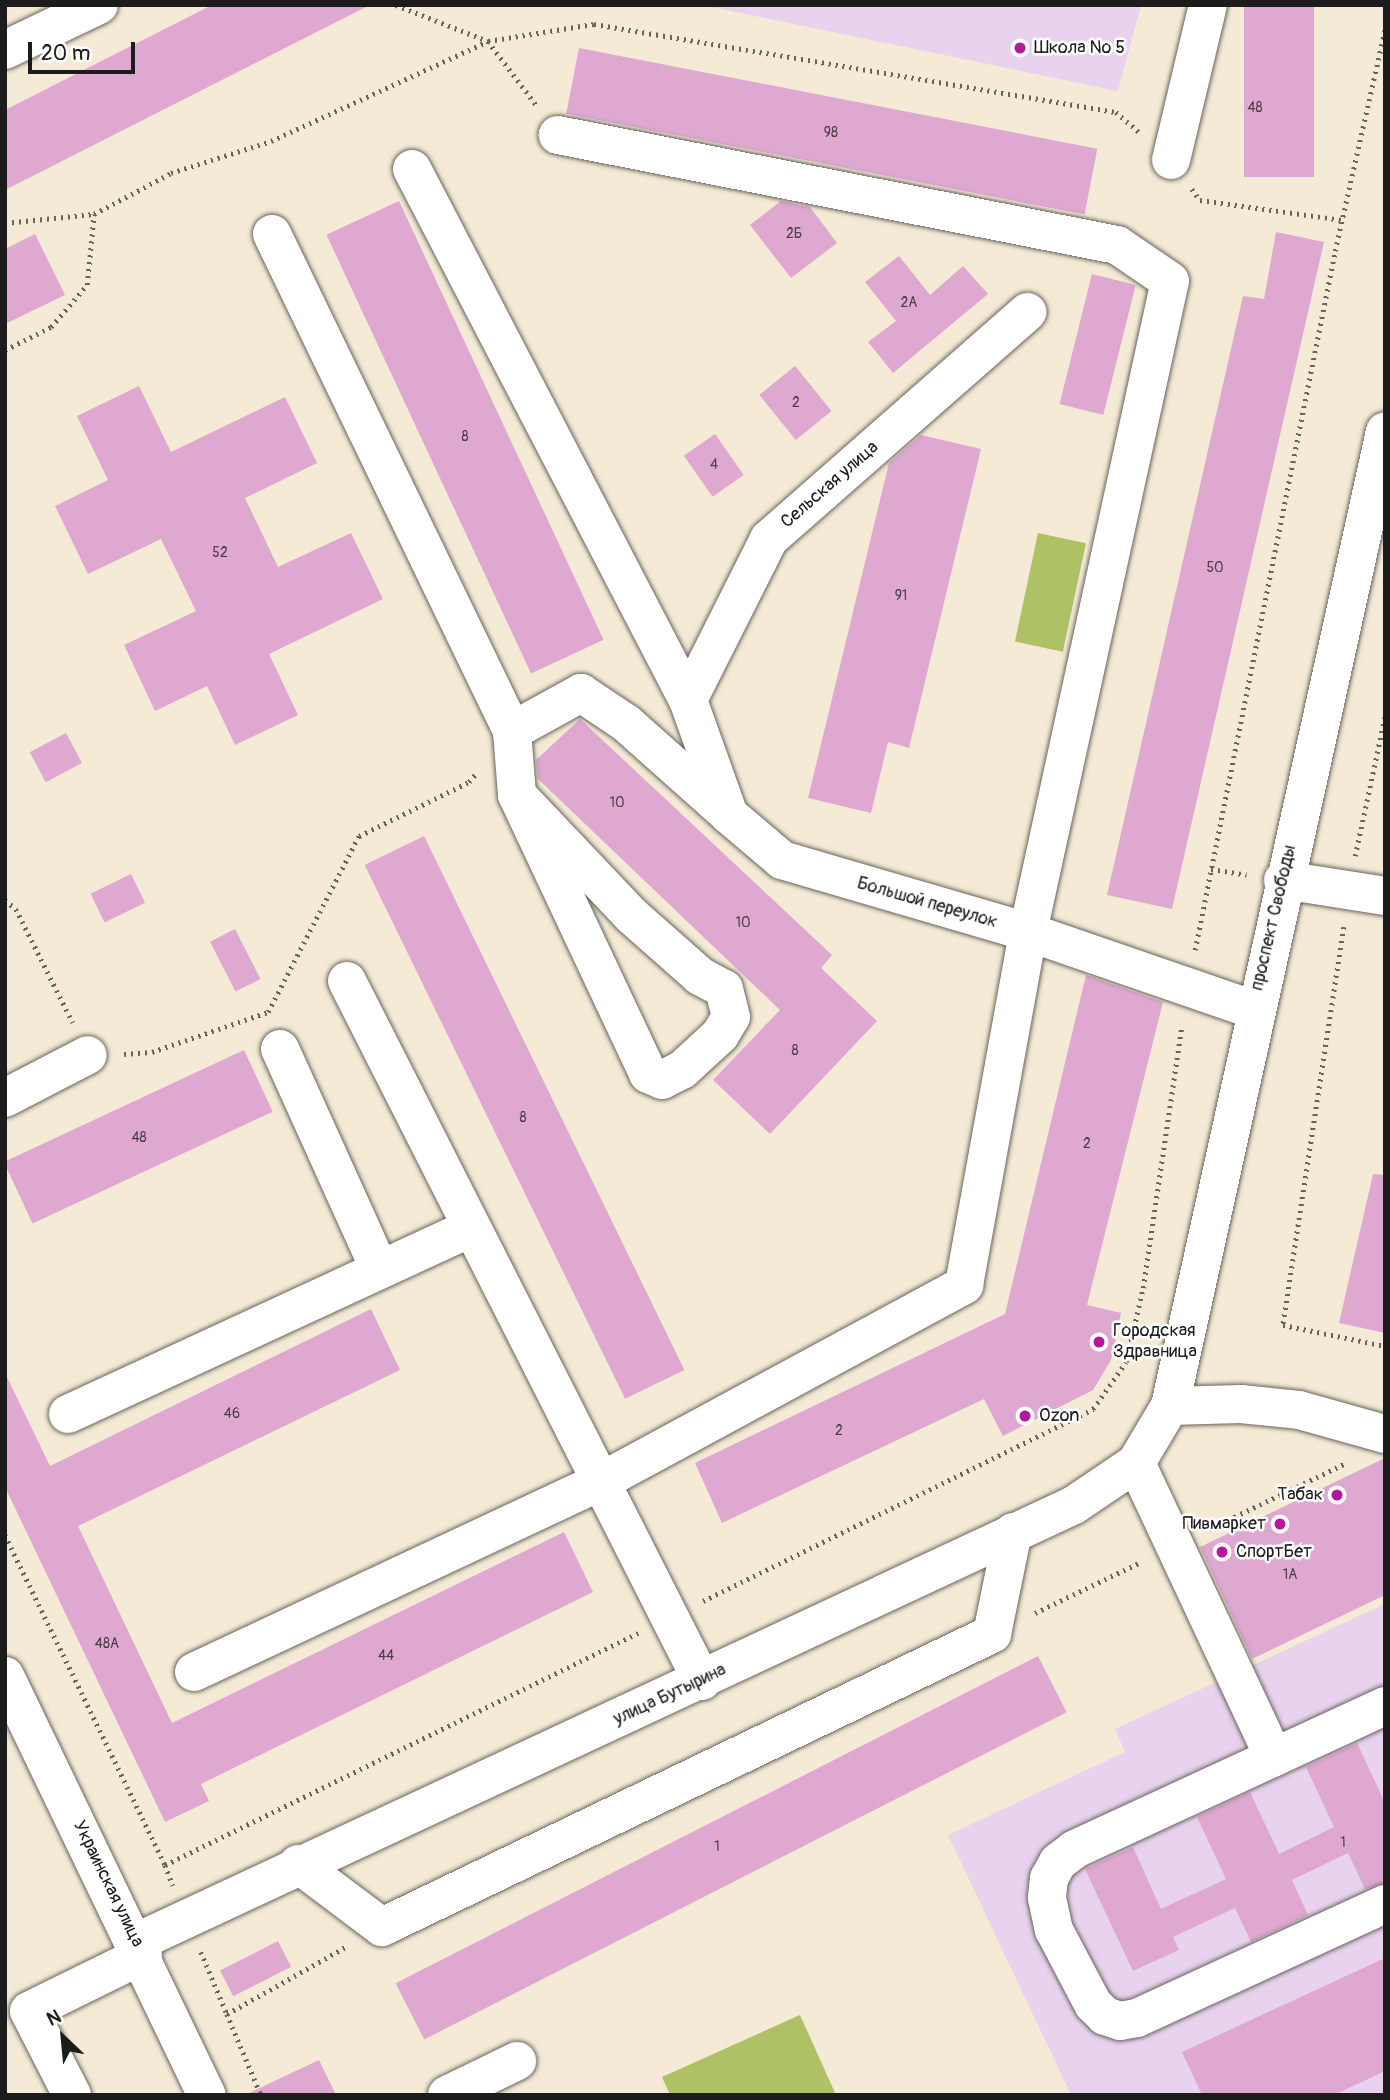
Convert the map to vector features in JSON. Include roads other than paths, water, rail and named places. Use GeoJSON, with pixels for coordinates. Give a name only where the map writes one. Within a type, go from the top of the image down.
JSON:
{"type":"FeatureCollection","features":[{"type":"Feature","properties":{"kind":"street"},"geometry":{"type":"LineString","coordinates":[[5,50],[99,5]]}},
{"type":"Feature","properties":{"kind":"street"},"geometry":{"type":"LineString","coordinates":[[1171,160],[1208,5]]}},
{"type":"Feature","properties":{"kind":"street"},"geometry":{"type":"LineString","coordinates":[[194,1672],[602,1481],[964,1285],[1028,932],[1170,281],[1117,245],[558,135]]}},
{"type":"Feature","properties":{"kind":"street"},"geometry":{"type":"LineString","coordinates":[[412,169],[688,699],[729,815]]}},
{"type":"Feature","properties":{"kind":"street"},"geometry":{"type":"LineString","coordinates":[[272,234],[512,732],[517,795],[648,1074],[662,1080],[681,1070],[720,1035],[731,1017],[724,989],[700,976],[632,916],[517,795]]}},
{"type":"Feature","properties":{"kind":"street","name":"Сельская улица"},"geometry":{"type":"LineString","coordinates":[[688,699],[769,539],[1027,313]]}},
{"type":"Feature","properties":{"kind":"street","name":"проспект Свободы"},"geometry":{"type":"LineString","coordinates":[[1170,1406],[1283,880],[1377,502],[1385,431]]}},
{"type":"Feature","properties":{"kind":"street","name":"Большой переулок"},"geometry":{"type":"LineString","coordinates":[[512,732],[581,693],[625,723],[782,860],[1028,932],[1254,1010]]}},
{"type":"Feature","properties":{"kind":"street"},"geometry":{"type":"LineString","coordinates":[[1283,880],[1367,893]]}},
{"type":"Feature","properties":{"kind":"street"},"geometry":{"type":"LineString","coordinates":[[347,981],[702,1681]]}},
{"type":"Feature","properties":{"kind":"street"},"geometry":{"type":"LineString","coordinates":[[280,1049],[379,1268]]}},
{"type":"Feature","properties":{"kind":"street"},"geometry":{"type":"LineString","coordinates":[[5,1098],[88,1055]]}},
{"type":"Feature","properties":{"kind":"street"},"geometry":{"type":"LineString","coordinates":[[68,1415],[379,1268],[470,1228]]}},
{"type":"Feature","properties":{"kind":"street"},"geometry":{"type":"LineString","coordinates":[[1170,1406],[1241,1404],[1299,1410],[1385,1434]]}},
{"type":"Feature","properties":{"kind":"street","name":"улица Бутырина"},"geometry":{"type":"LineString","coordinates":[[72,2095],[29,2011],[140,1948],[186,1918],[298,1864],[702,1681],[1085,1499],[1136,1463],[1170,1406]]}},
{"type":"Feature","properties":{"kind":"street"},"geometry":{"type":"LineString","coordinates":[[1136,1463],[1274,1757]]}},
{"type":"Feature","properties":{"kind":"street"},"geometry":{"type":"LineString","coordinates":[[298,1864],[382,1927],[992,1634],[1013,1532]]}},
{"type":"Feature","properties":{"kind":"street","name":"Украинская улица"},"geometry":{"type":"LineString","coordinates":[[5,1676],[140,1948],[207,2095]]}},
{"type":"Feature","properties":{"kind":"street"},"geometry":{"type":"LineString","coordinates":[[1385,1706],[1058,1862],[1049,1878],[1048,1914],[1093,2004],[1105,2016],[1120,2021],[1137,2018],[1385,1903]]}},
{"type":"Feature","properties":{"kind":"street"},"geometry":{"type":"LineString","coordinates":[[447,2095],[517,2061]]}},
{"type":"Feature","properties":{"kind":"place","name":"Школа № 5"},"geometry":{"type":"Point","coordinates":[1020,48]}},
{"type":"Feature","properties":{"kind":"place","name":"Городская Здравница"},"geometry":{"type":"Point","coordinates":[1099,1342]}},
{"type":"Feature","properties":{"kind":"place","name":"Ozon"},"geometry":{"type":"Point","coordinates":[1025,1416]}},
{"type":"Feature","properties":{"kind":"place","name":"Табак"},"geometry":{"type":"Point","coordinates":[1337,1495]}},
{"type":"Feature","properties":{"kind":"place","name":"Пивмаркет"},"geometry":{"type":"Point","coordinates":[1280,1524]}},
{"type":"Feature","properties":{"kind":"place","name":"СпортБет"},"geometry":{"type":"Point","coordinates":[1222,1552]}}]}
